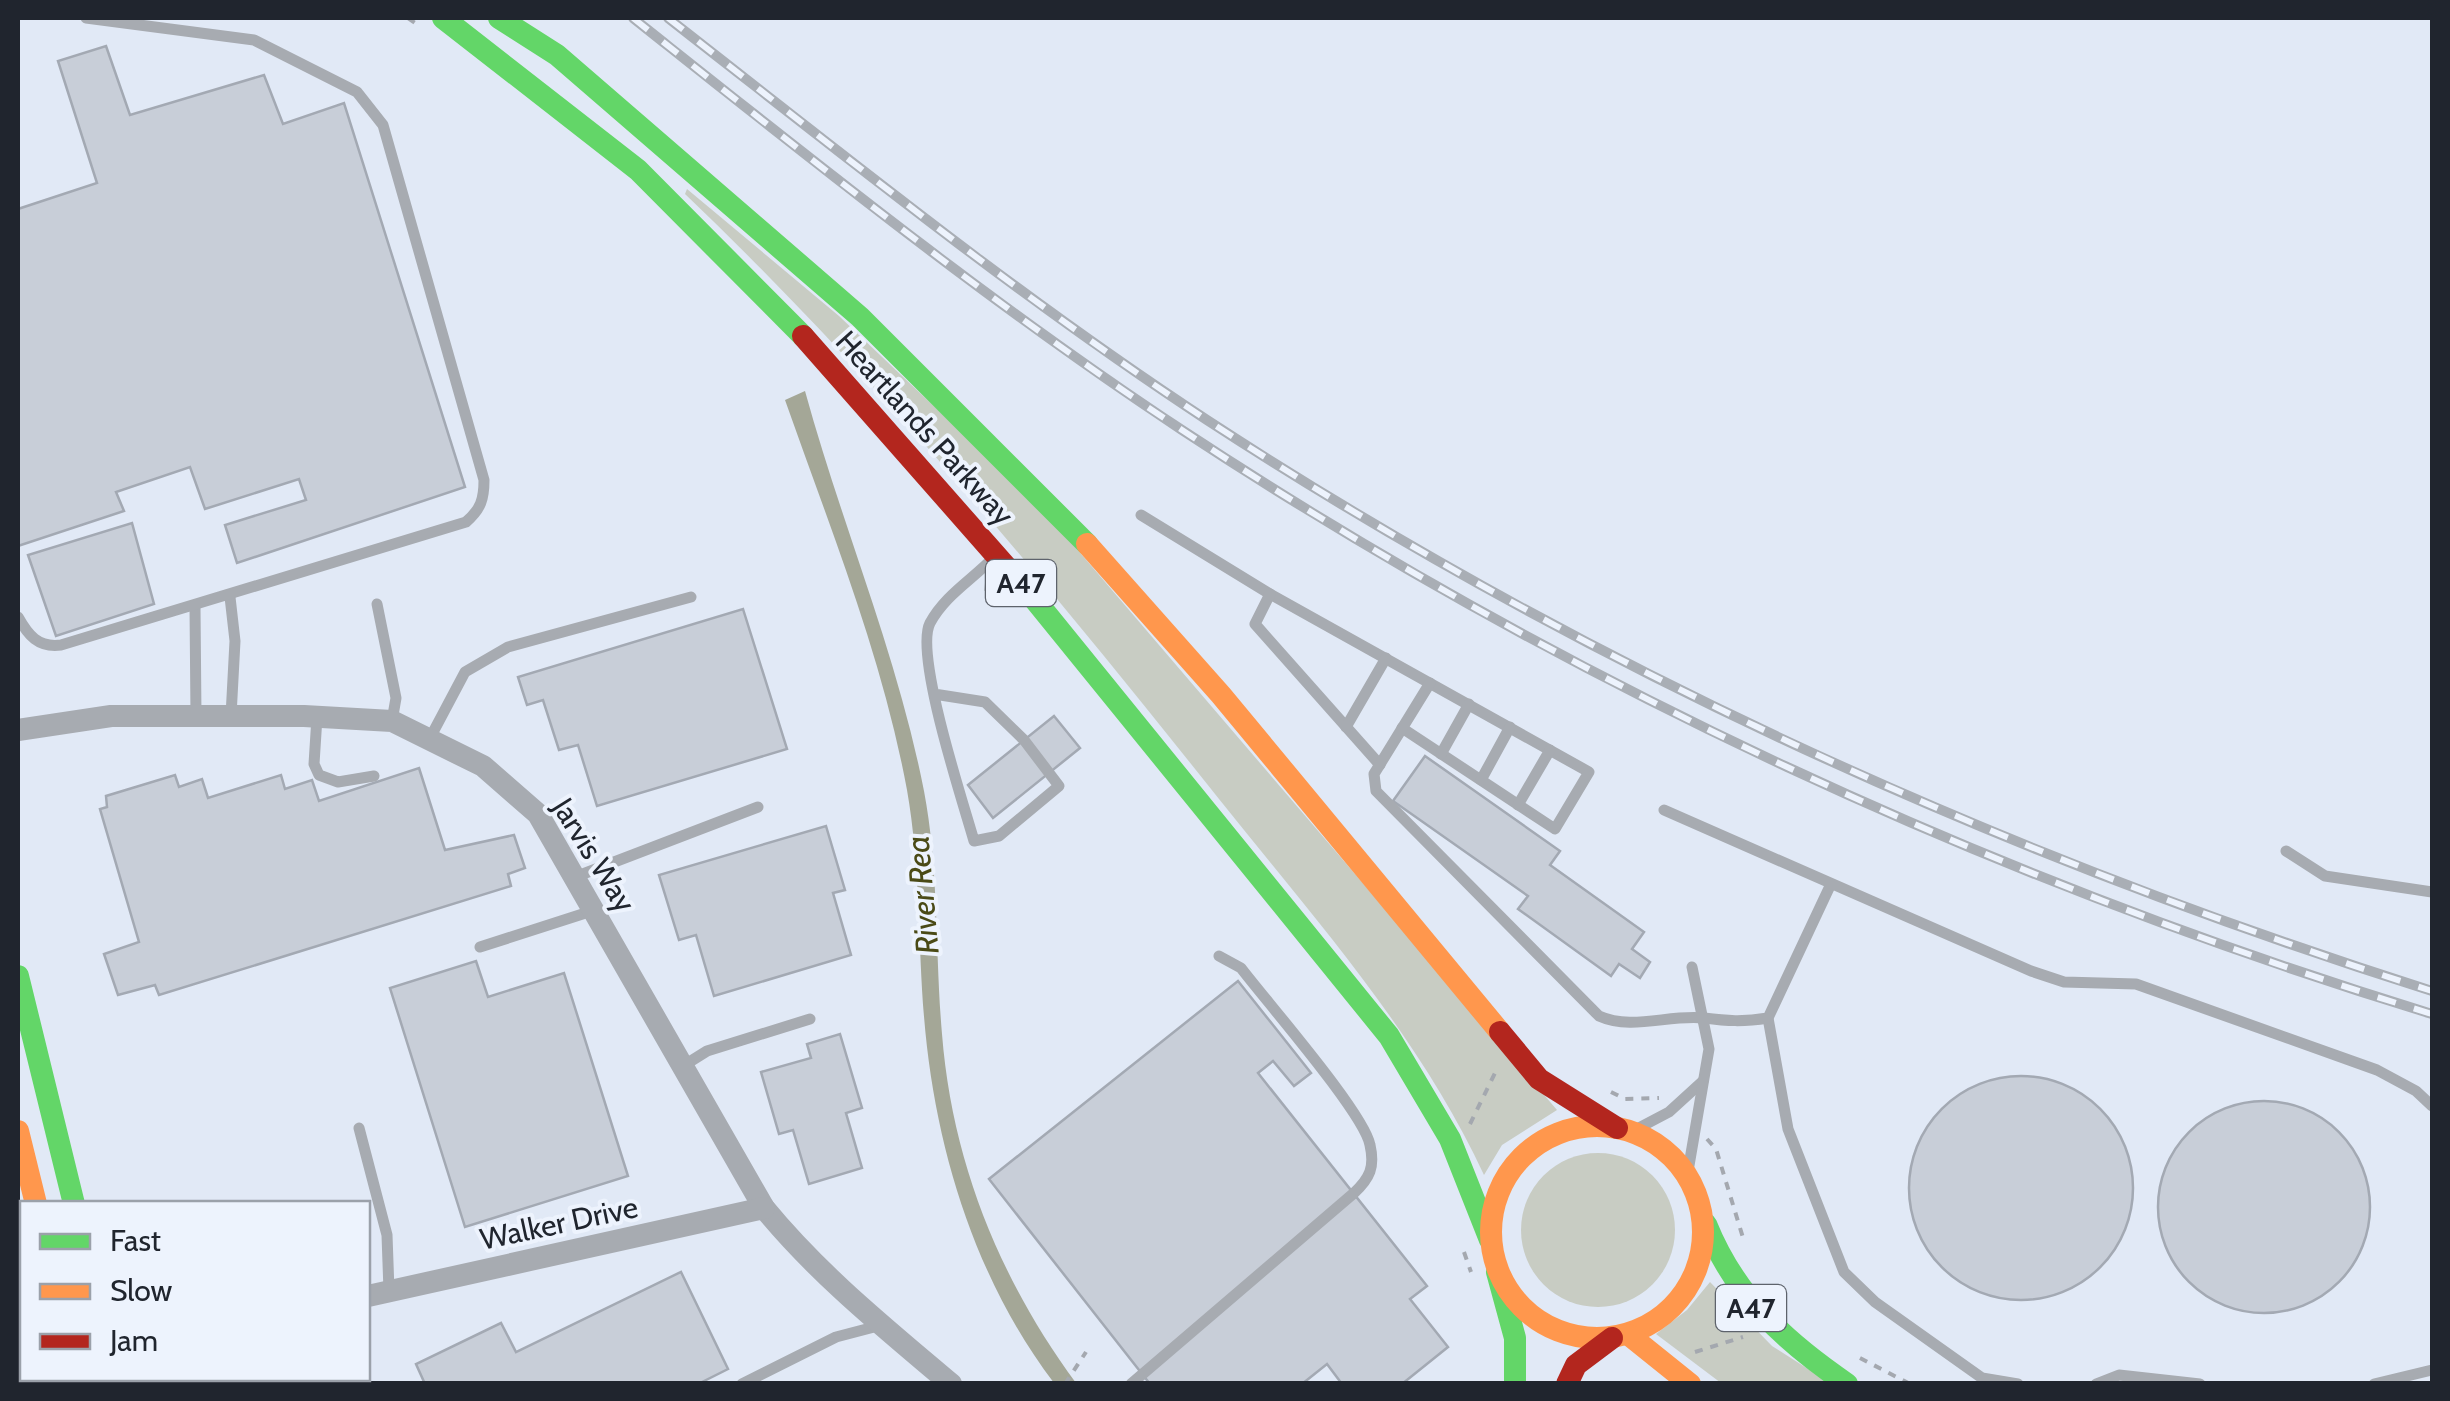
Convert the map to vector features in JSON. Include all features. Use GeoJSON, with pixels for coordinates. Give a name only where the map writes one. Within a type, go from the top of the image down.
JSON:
{"type":"FeatureCollection","features":[{"type":"Feature","properties":{"kind":"main road","name":"Heartlands Parkway"},"geometry":{"type":"LineString","coordinates":[[443,18],[638,170],[839,372],[1389,1036],[1450,1139],[1490,1240]]}},
{"type":"Feature","properties":{"kind":"main road","name":"Heartlands Parkway"},"geometry":{"type":"LineString","coordinates":[[499,18],[557,56],[860,317],[1050,502],[1220,695],[1538,1079],[1577,1107],[1624,1130]]}},
{"type":"Feature","properties":{"kind":"main road"},"geometry":{"type":"LineString","coordinates":[[18,976],[73,1201]]}},
{"type":"Feature","properties":{"kind":"main road"},"geometry":{"type":"LineString","coordinates":[[1515,1384],[1515,1338],[1490,1240],[1500,1186],[1526,1152],[1554,1134],[1585,1126],[1624,1130],[1660,1146],[1687,1177],[1698,1200],[1703,1238],[1696,1270],[1678,1302],[1576,1365],[1567,1384]]}},
{"type":"Feature","properties":{"kind":"main road"},"geometry":{"type":"LineString","coordinates":[[18,1132],[35,1201]]}},
{"type":"Feature","properties":{"kind":"main road","name":"A47"},"geometry":{"type":"LineString","coordinates":[[1698,1200],[1719,1263],[1766,1322],[1796,1350],[1846,1384]]}},
{"type":"Feature","properties":{"kind":"main road"},"geometry":{"type":"LineString","coordinates":[[1498,1272],[1522,1309],[1552,1329],[1584,1338],[1621,1337],[1690,1384]]}},
{"type":"Feature","properties":{"kind":"street","name":"Jarvis Way"},"geometry":{"type":"LineString","coordinates":[[18,730],[111,716],[392,721],[483,766],[538,814],[764,1208],[798,1250],[878,1326],[950,1384]]}},
{"type":"Feature","properties":{"kind":"street","name":"Walker Drive"},"geometry":{"type":"LineString","coordinates":[[378,1293],[764,1208]]}},
{"type":"Feature","properties":{"kind":"lane"},"geometry":{"type":"LineString","coordinates":[[18,616],[29,636],[52,646],[196,607],[466,522],[479,511],[484,480],[383,125],[357,92],[254,40],[86,18]]}},
{"type":"Feature","properties":{"kind":"lane"},"geometry":{"type":"LineString","coordinates":[[1141,515],[1270,594],[1589,772],[1555,829],[1402,728]]}},
{"type":"Feature","properties":{"kind":"lane"},"geometry":{"type":"LineString","coordinates":[[934,694],[985,702],[1024,740],[1059,786],[998,836],[974,841],[934,694],[928,668],[927,628],[944,600],[992,560]]}},
{"type":"Feature","properties":{"kind":"lane"},"geometry":{"type":"LineString","coordinates":[[1270,594],[1256,624],[1380,765]]}},
{"type":"Feature","properties":{"kind":"lane"},"geometry":{"type":"LineString","coordinates":[[430,738],[466,672],[508,646],[692,596]]}},
{"type":"Feature","properties":{"kind":"lane"},"geometry":{"type":"LineString","coordinates":[[230,597],[235,641],[230,716]]}},
{"type":"Feature","properties":{"kind":"lane"},"geometry":{"type":"LineString","coordinates":[[377,604],[396,698],[392,721]]}},
{"type":"Feature","properties":{"kind":"lane"},"geometry":{"type":"LineString","coordinates":[[196,607],[196,716]]}},
{"type":"Feature","properties":{"kind":"lane"},"geometry":{"type":"LineString","coordinates":[[1346,726],[1386,658]]}},
{"type":"Feature","properties":{"kind":"lane"},"geometry":{"type":"LineString","coordinates":[[1430,682],[1374,774],[1376,791],[1599,1016],[1614,1023],[1704,1018],[1723,1024],[1768,1018]]}},
{"type":"Feature","properties":{"kind":"lane"},"geometry":{"type":"LineString","coordinates":[[1441,754],[1469,704]]}},
{"type":"Feature","properties":{"kind":"lane"},"geometry":{"type":"LineString","coordinates":[[317,717],[314,764],[318,775],[338,782],[374,776]]}},
{"type":"Feature","properties":{"kind":"lane"},"geometry":{"type":"LineString","coordinates":[[1481,780],[1510,727]]}},
{"type":"Feature","properties":{"kind":"lane"},"geometry":{"type":"LineString","coordinates":[[1518,805],[1550,750]]}},
{"type":"Feature","properties":{"kind":"lane"},"geometry":{"type":"LineString","coordinates":[[575,877],[758,807]]}},
{"type":"Feature","properties":{"kind":"lane"},"geometry":{"type":"LineString","coordinates":[[1664,810],[2031,971],[2064,982],[2136,984],[2376,1070],[2416,1091],[2432,1106]]}},
{"type":"Feature","properties":{"kind":"lane"},"geometry":{"type":"LineString","coordinates":[[2286,851],[2325,876],[2432,892]]}},
{"type":"Feature","properties":{"kind":"lane"},"geometry":{"type":"LineString","coordinates":[[1830,886],[1768,1018],[1788,1128],[1844,1272],[1875,1302],[1982,1378],[2018,1384]]}},
{"type":"Feature","properties":{"kind":"lane"},"geometry":{"type":"LineString","coordinates":[[480,947],[595,910]]}},
{"type":"Feature","properties":{"kind":"lane"},"geometry":{"type":"LineString","coordinates":[[1131,1384],[1354,1193],[1369,1178],[1373,1165],[1370,1140],[1344,1102],[1240,968],[1219,956]]}},
{"type":"Feature","properties":{"kind":"lane"},"geometry":{"type":"LineString","coordinates":[[1687,1177],[1709,1049],[1692,967]]}},
{"type":"Feature","properties":{"kind":"lane"},"geometry":{"type":"LineString","coordinates":[[683,1066],[706,1051],[810,1019]]}},
{"type":"Feature","properties":{"kind":"lane"},"geometry":{"type":"LineString","coordinates":[[1624,1130],[1669,1112],[1703,1082]]}},
{"type":"Feature","properties":{"kind":"lane"},"geometry":{"type":"LineString","coordinates":[[359,1128],[387,1235],[378,1293]]}},
{"type":"Feature","properties":{"kind":"lane"},"geometry":{"type":"LineString","coordinates":[[742,1384],[836,1337],[878,1326]]}},
{"type":"Feature","properties":{"kind":"lane"},"geometry":{"type":"LineString","coordinates":[[2374,1384],[2432,1370]]}},
{"type":"Feature","properties":{"kind":"lane"},"geometry":{"type":"LineString","coordinates":[[2096,1384],[2119,1375],[2200,1384]]}},
{"type":"Feature","properties":{"kind":"path"},"geometry":{"type":"LineString","coordinates":[[992,560],[986,595],[995,596]]}},
{"type":"Feature","properties":{"kind":"path"},"geometry":{"type":"LineString","coordinates":[[1450,1139],[1467,1130],[1501,1060],[1513,1049]]}},
{"type":"Feature","properties":{"kind":"path"},"geometry":{"type":"LineString","coordinates":[[1600,1087],[1625,1098],[1652,1095],[1669,1112]]}},
{"type":"Feature","properties":{"kind":"path"},"geometry":{"type":"LineString","coordinates":[[1695,1133],[1716,1149],[1747,1248]]}},
{"type":"Feature","properties":{"kind":"path"},"geometry":{"type":"LineString","coordinates":[[1458,1235],[1476,1288]]}},
{"type":"Feature","properties":{"kind":"path"},"geometry":{"type":"LineString","coordinates":[[1671,1368],[1681,1356],[1750,1334],[1766,1322]]}},
{"type":"Feature","properties":{"kind":"path"},"geometry":{"type":"LineString","coordinates":[[1065,1384],[1086,1352]]}},
{"type":"Feature","properties":{"kind":"path"},"geometry":{"type":"LineString","coordinates":[[1859,1358],[1910,1384]]}},
{"type":"Feature","properties":{"kind":"shaded area"},"geometry":{"type":"Polygon","coordinates":[[[687,189],[839,316],[1046,513],[1557,1110],[1502,1145],[1484,1175],[1429,1074],[1397,1026],[1156,720],[962,487],[827,337],[685,194],[687,189]]]}},
{"type":"Feature","properties":{"kind":"shaded area"},"geometry":{"type":"Polygon","coordinates":[[[1598,1153],[1628,1158],[1653,1175],[1670,1200],[1675,1230],[1670,1260],[1653,1285],[1628,1302],[1598,1307],[1568,1302],[1543,1285],[1526,1260],[1521,1230],[1526,1200],[1543,1175],[1568,1158],[1598,1153]]]}},
{"type":"Feature","properties":{"kind":"shaded area"},"geometry":{"type":"Polygon","coordinates":[[[1710,1282],[1772,1346],[1830,1383],[1721,1383],[1656,1334],[1687,1310],[1710,1282]]]}},
{"type":"Feature","properties":{"kind":"water","name":"River Rea"},"geometry":{"type":"Polygon","coordinates":[[[805,391],[899,689],[924,791],[932,851],[942,1034],[956,1128],[984,1218],[1003,1261],[1024,1303],[1076,1383],[1054,1383],[1028,1346],[985,1266],[954,1181],[942,1137],[927,1047],[915,854],[907,790],[869,641],[785,400],[805,391]]]}},
{"type":"Feature","properties":{"kind":"building"},"geometry":{"type":"Polygon","coordinates":[[[106,46],[130,115],[264,75],[283,124],[344,103],[465,487],[237,563],[225,525],[306,500],[299,479],[205,509],[190,467],[116,492],[124,511],[18,546],[18,209],[97,183],[58,61],[106,46]]]}},
{"type":"Feature","properties":{"kind":"building"},"geometry":{"type":"Polygon","coordinates":[[[132,523],[154,604],[56,636],[28,555],[132,523]]]}},
{"type":"Feature","properties":{"kind":"building"},"geometry":{"type":"Polygon","coordinates":[[[743,609],[787,749],[597,806],[578,745],[559,750],[543,700],[527,705],[518,677],[743,609]]]}},
{"type":"Feature","properties":{"kind":"building"},"geometry":{"type":"Polygon","coordinates":[[[1054,716],[1080,748],[993,818],[968,785],[1054,716]]]}},
{"type":"Feature","properties":{"kind":"building"},"geometry":{"type":"Polygon","coordinates":[[[1425,756],[1560,851],[1550,865],[1644,932],[1632,949],[1650,962],[1640,978],[1619,964],[1611,976],[1518,909],[1528,896],[1393,801],[1425,756]]]}},
{"type":"Feature","properties":{"kind":"building"},"geometry":{"type":"Polygon","coordinates":[[[419,768],[445,850],[514,835],[525,868],[508,874],[511,886],[159,995],[155,985],[118,995],[104,954],[139,942],[100,809],[107,807],[106,796],[175,775],[179,787],[202,779],[208,798],[281,775],[285,789],[312,780],[319,801],[419,768]]]}},
{"type":"Feature","properties":{"kind":"building"},"geometry":{"type":"Polygon","coordinates":[[[826,826],[845,890],[833,893],[851,955],[714,996],[696,935],[679,940],[659,875],[826,826]]]}},
{"type":"Feature","properties":{"kind":"building"},"geometry":{"type":"Polygon","coordinates":[[[476,961],[488,997],[564,973],[628,1176],[465,1227],[390,988],[476,961]]]}},
{"type":"Feature","properties":{"kind":"building"},"geometry":{"type":"Polygon","coordinates":[[[1238,981],[1311,1073],[1294,1086],[1273,1061],[1258,1073],[1427,1286],[1410,1299],[1448,1347],[1402,1384],[1342,1384],[1327,1364],[1302,1384],[1150,1384],[989,1179],[1238,981]]]}},
{"type":"Feature","properties":{"kind":"building"},"geometry":{"type":"Polygon","coordinates":[[[840,1034],[862,1108],[846,1113],[862,1168],[809,1184],[793,1130],[779,1134],[761,1072],[811,1058],[807,1044],[840,1034]]]}},
{"type":"Feature","properties":{"kind":"building"},"geometry":{"type":"Polygon","coordinates":[[[2021,1076],[2064,1085],[2100,1109],[2124,1145],[2133,1188],[2124,1231],[2100,1267],[2064,1291],[2021,1300],[1978,1291],[1942,1267],[1918,1231],[1909,1188],[1918,1145],[1942,1109],[1978,1085],[2021,1076]]]}},
{"type":"Feature","properties":{"kind":"building"},"geometry":{"type":"Polygon","coordinates":[[[2264,1101],[2304,1109],[2339,1132],[2362,1167],[2370,1207],[2362,1247],[2339,1282],[2304,1305],[2264,1313],[2224,1305],[2189,1282],[2166,1247],[2158,1207],[2166,1167],[2189,1132],[2224,1109],[2264,1101]]]}},
{"type":"Feature","properties":{"kind":"building"},"geometry":{"type":"Polygon","coordinates":[[[681,1272],[728,1369],[698,1384],[425,1384],[416,1364],[501,1323],[516,1352],[681,1272]]]}},
{"type":"Feature","properties":{"kind":"railway"},"geometry":{"type":"LineString","coordinates":[[633,18],[903,230],[1111,382],[1328,522],[1478,609],[1631,691],[1786,767],[1944,837],[2105,902],[2268,961],[2432,1014]]}},
{"type":"Feature","properties":{"kind":"railway"},"geometry":{"type":"LineString","coordinates":[[668,18],[933,225],[1137,373],[1351,510],[1498,594],[1800,747],[1955,816],[2271,938],[2432,991]]}},
{"type":"Feature","properties":{"kind":"traffic: fast"},"geometry":{"type":"LineString","coordinates":[[443,18],[638,170],[803,336]]}},
{"type":"Feature","properties":{"kind":"traffic: fast"},"geometry":{"type":"LineString","coordinates":[[499,18],[557,55],[860,317],[1087,544]]}},
{"type":"Feature","properties":{"kind":"traffic: fast"},"geometry":{"type":"LineString","coordinates":[[1031,595],[1389,1036],[1450,1139],[1490,1240]]}},
{"type":"Feature","properties":{"kind":"traffic: fast"},"geometry":{"type":"LineString","coordinates":[[18,976],[73,1201]]}},
{"type":"Feature","properties":{"kind":"traffic: fast"},"geometry":{"type":"LineString","coordinates":[[1706,1224],[1731,1273],[1764,1315],[1802,1351],[1847,1384]]}},
{"type":"Feature","properties":{"kind":"traffic: fast"},"geometry":{"type":"LineString","coordinates":[[1497,1272],[1515,1338],[1515,1384]]}},
{"type":"Feature","properties":{"kind":"traffic: slow"},"geometry":{"type":"LineString","coordinates":[[1087,544],[1221,695],[1500,1032]]}},
{"type":"Feature","properties":{"kind":"traffic: slow"},"geometry":{"type":"LineString","coordinates":[[1597,1126],[1637,1134],[1672,1157],[1695,1192],[1703,1232],[1695,1272],[1672,1307],[1637,1330],[1597,1338],[1557,1330],[1522,1307],[1499,1272],[1491,1232],[1499,1192],[1522,1157],[1557,1134],[1597,1126]]}},
{"type":"Feature","properties":{"kind":"traffic: slow"},"geometry":{"type":"LineString","coordinates":[[18,1131],[35,1201]]}},
{"type":"Feature","properties":{"kind":"traffic: slow"},"geometry":{"type":"LineString","coordinates":[[1629,1335],[1690,1384]]}},
{"type":"Feature","properties":{"kind":"traffic: jam"},"geometry":{"type":"LineString","coordinates":[[803,336],[1031,595]]}},
{"type":"Feature","properties":{"kind":"traffic: jam"},"geometry":{"type":"LineString","coordinates":[[1500,1032],[1539,1079],[1617,1128]]}},
{"type":"Feature","properties":{"kind":"traffic: jam"},"geometry":{"type":"LineString","coordinates":[[1567,1384],[1576,1365],[1612,1338]]}}]}
